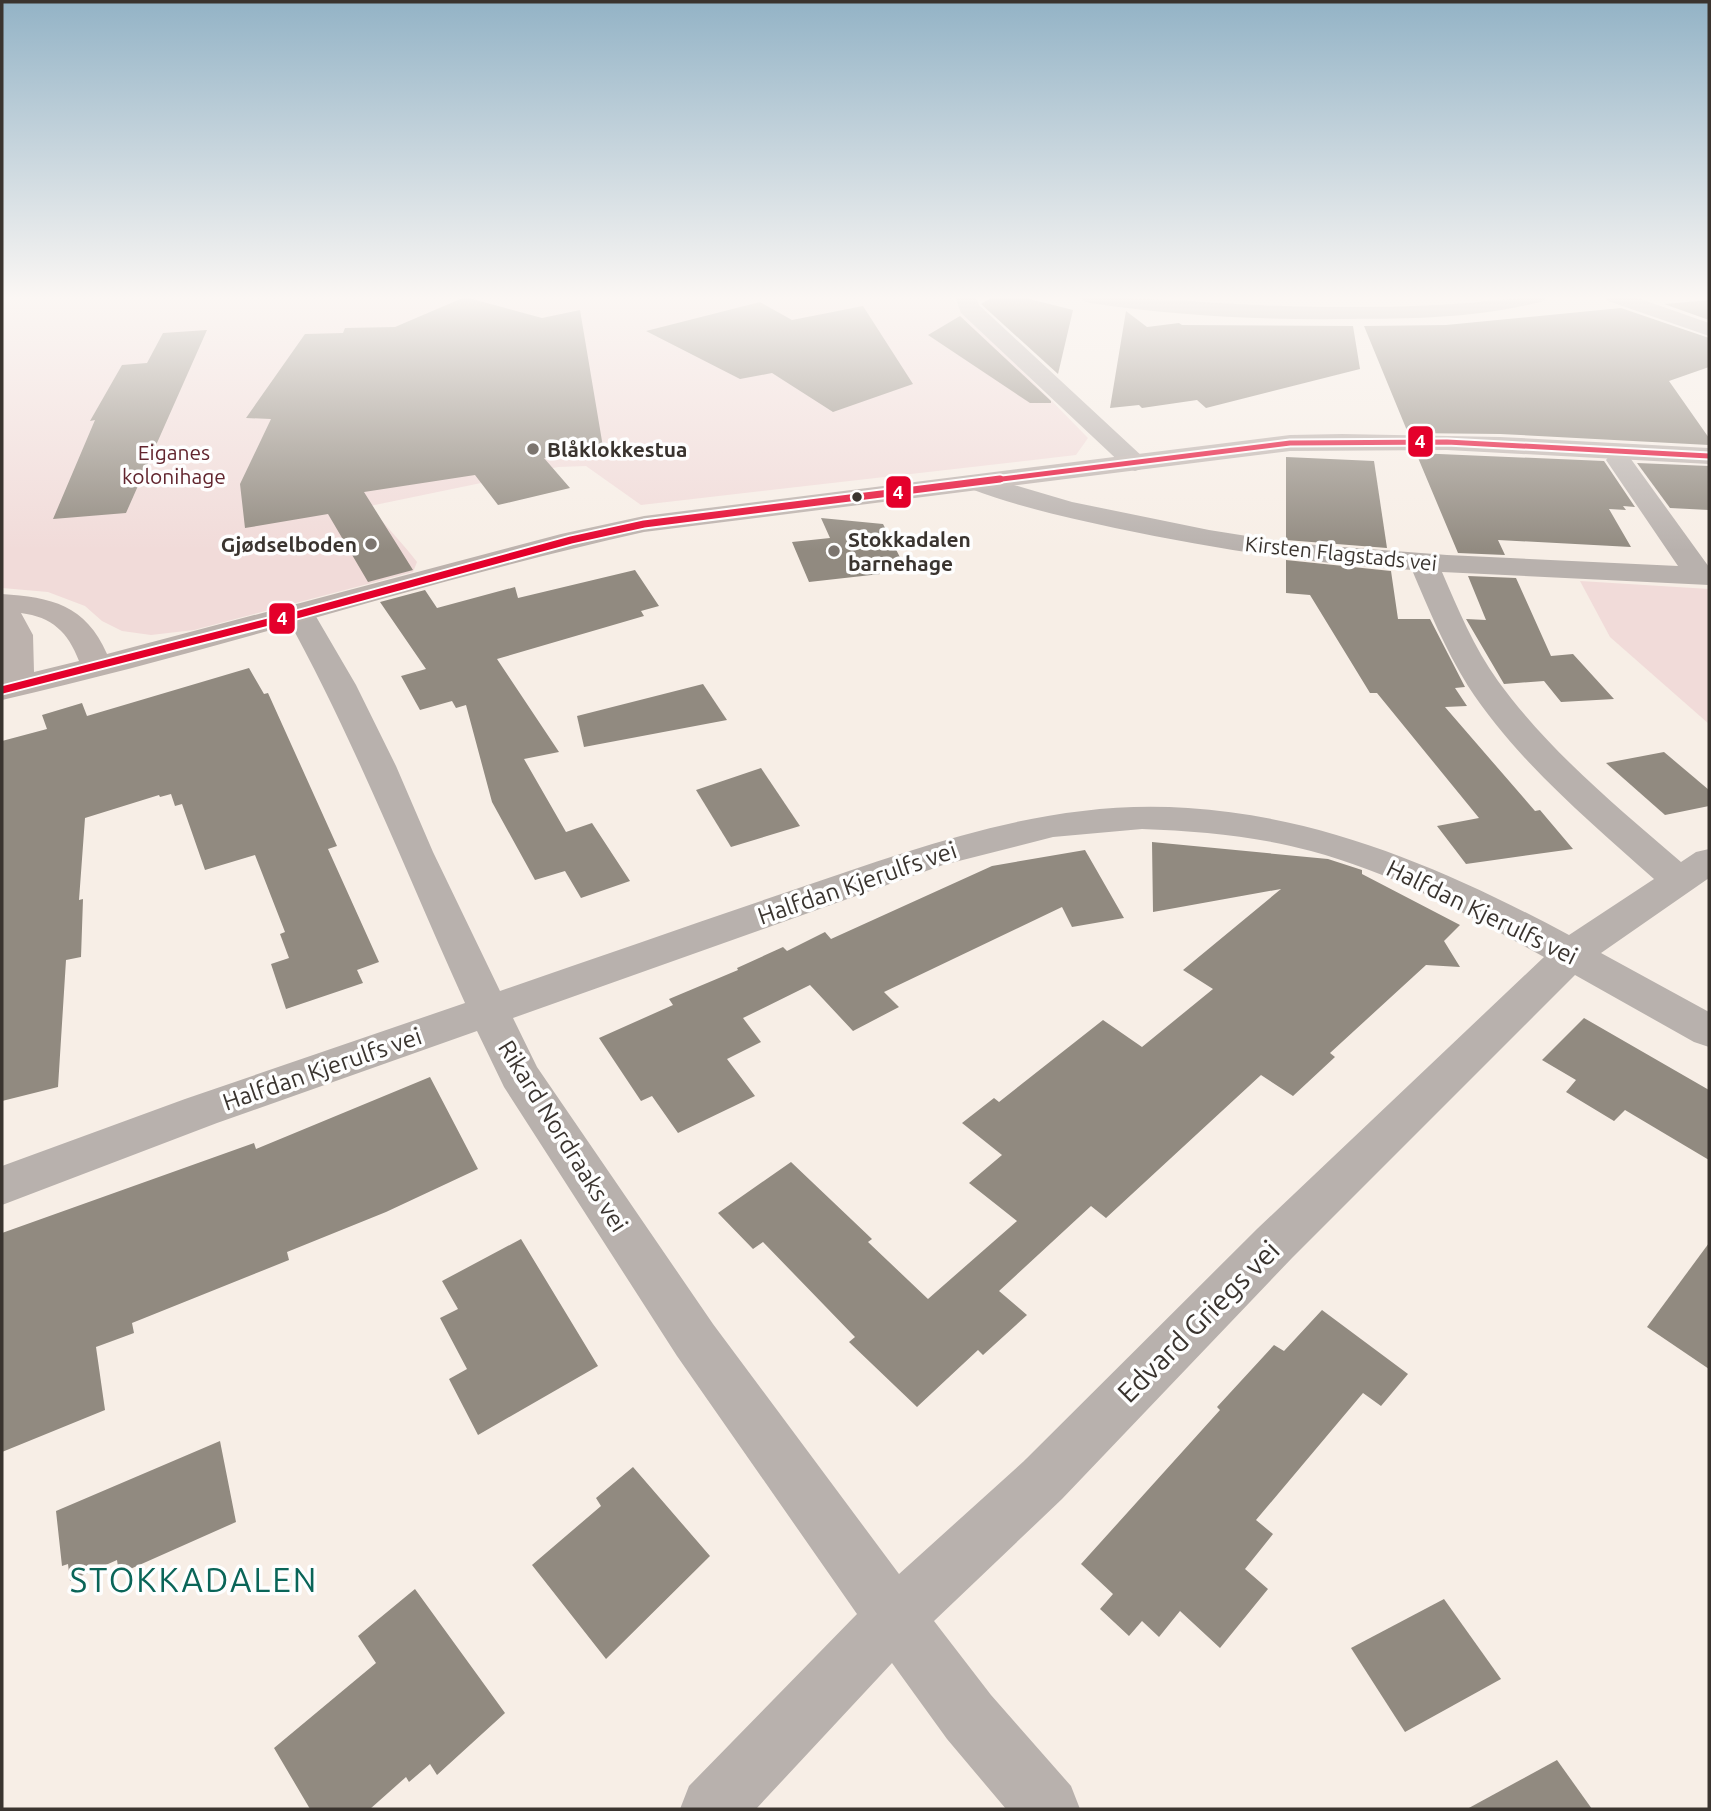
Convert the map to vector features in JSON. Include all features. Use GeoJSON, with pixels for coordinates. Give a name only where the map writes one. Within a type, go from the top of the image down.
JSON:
{"type":"FeatureCollection","features":[{"type":"Feature","properties":{"kind":"main road"},"geometry":{"type":"LineString","coordinates":[[2,613],[8,616],[17,629],[10,688],[300,614],[571,540],[644,524],[1290,443],[1347,440],[1709,456]]}},
{"type":"Feature","properties":{"kind":"main road"},"geometry":{"type":"LineString","coordinates":[[2,603],[32,604],[53,609],[69,619],[88,642],[97,666]]}},
{"type":"Feature","properties":{"kind":"street"},"geometry":{"type":"LineString","coordinates":[[1048,382],[1135,463]]}},
{"type":"Feature","properties":{"kind":"street"},"geometry":{"type":"LineString","coordinates":[[1619,460],[1704,575]]}},
{"type":"Feature","properties":{"kind":"street","name":"Kirsten Flagstads vei"},"geometry":{"type":"LineString","coordinates":[[980,482],[1012,496],[1048,505],[1175,532],[1290,551],[1423,562],[1704,575]]}},
{"type":"Feature","properties":{"kind":"street"},"geometry":{"type":"LineString","coordinates":[[1423,562],[1456,638],[1484,685],[1544,757],[1599,811],[1694,870]]}},
{"type":"Feature","properties":{"kind":"street","name":"Rikard Nordraaks vei"},"geometry":{"type":"LineString","coordinates":[[300,614],[340,685],[379,766],[519,1075],[695,1340],[894,1618],[969,1717],[1048,1809]]}},
{"type":"Feature","properties":{"kind":"street","name":"Halfdan Kjerulfs vei"},"geometry":{"type":"LineString","coordinates":[[2,1186],[201,1111],[930,856],[1002,835],[1054,825],[1104,820],[1217,822],[1292,834],[1404,870],[1491,910],[1709,1031]]}},
{"type":"Feature","properties":{"kind":"street","name":"Edvard Griegs vei"},"geometry":{"type":"LineString","coordinates":[[712,1809],[894,1618],[1043,1480],[1275,1243],[1572,954],[1608,926],[1694,870]]}},
{"type":"Feature","properties":{"kind":"green space","name":"Eiganes kolonihage"},"geometry":{"type":"Polygon","coordinates":[[[2,382],[1033,382],[1088,438],[1076,455],[641,505],[586,466],[558,467],[370,506],[417,562],[413,572],[194,630],[151,635],[122,631],[102,621],[85,606],[48,592],[2,588],[2,382]]]}},
{"type":"Feature","properties":{"kind":"green space"},"geometry":{"type":"Polygon","coordinates":[[[1580,581],[1709,589],[1709,724],[1610,637],[1580,581]]]}},
{"type":"Feature","properties":{"kind":"building"},"geometry":{"type":"Polygon","coordinates":[[[113,382],[184,382],[126,513],[53,519],[95,420],[90,421],[113,382]]]}},
{"type":"Feature","properties":{"kind":"building"},"geometry":{"type":"Polygon","coordinates":[[[272,382],[592,382],[604,453],[544,458],[570,488],[498,505],[475,475],[364,492],[413,570],[368,582],[328,514],[245,528],[240,484],[271,419],[246,418],[272,382]]]}},
{"type":"Feature","properties":{"kind":"building"},"geometry":{"type":"Polygon","coordinates":[[[785,382],[911,382],[913,384],[833,412],[785,382]]]}},
{"type":"Feature","properties":{"kind":"building"},"geometry":{"type":"Polygon","coordinates":[[[998,382],[1030,382],[1051,401],[1030,403],[998,382]]]}},
{"type":"Feature","properties":{"kind":"building"},"geometry":{"type":"Polygon","coordinates":[[[1114,382],[1311,382],[1206,408],[1197,400],[1142,408],[1139,405],[1110,408],[1114,382]]]}},
{"type":"Feature","properties":{"kind":"building"},"geometry":{"type":"Polygon","coordinates":[[[1387,382],[1669,382],[1709,438],[1709,445],[1500,434],[1408,433],[1387,382]]]}},
{"type":"Feature","properties":{"kind":"building"},"geometry":{"type":"Polygon","coordinates":[[[1416,453],[1604,461],[1635,507],[1623,506],[1626,510],[1609,509],[1631,547],[1498,540],[1505,555],[1458,553],[1416,453]]]}},
{"type":"Feature","properties":{"kind":"building"},"geometry":{"type":"Polygon","coordinates":[[[1286,457],[1374,461],[1387,548],[1286,540],[1286,457]]]}},
{"type":"Feature","properties":{"kind":"building"},"geometry":{"type":"Polygon","coordinates":[[[1637,463],[1709,466],[1709,510],[1670,508],[1637,463]]]}},
{"type":"Feature","properties":{"kind":"building"},"geometry":{"type":"Polygon","coordinates":[[[821,518],[883,524],[907,571],[809,582],[792,542],[830,538],[821,518]]]}},
{"type":"Feature","properties":{"kind":"building"},"geometry":{"type":"Polygon","coordinates":[[[1286,560],[1391,571],[1398,619],[1430,619],[1465,687],[1455,688],[1467,706],[1445,707],[1535,811],[1540,810],[1573,849],[1466,864],[1437,826],[1479,818],[1377,693],[1370,693],[1310,595],[1286,593],[1286,560]]]}},
{"type":"Feature","properties":{"kind":"building"},"geometry":{"type":"Polygon","coordinates":[[[635,570],[659,606],[641,611],[644,616],[497,659],[559,752],[524,759],[566,832],[592,823],[630,881],[581,898],[565,871],[535,880],[492,802],[466,705],[456,708],[452,701],[420,710],[401,676],[426,669],[380,602],[425,590],[437,608],[515,587],[518,598],[635,570]]]}},
{"type":"Feature","properties":{"kind":"building"},"geometry":{"type":"Polygon","coordinates":[[[1468,576],[1516,578],[1551,656],[1573,654],[1614,699],[1561,702],[1544,681],[1504,684],[1466,619],[1486,620],[1468,576]]]}},
{"type":"Feature","properties":{"kind":"building"},"geometry":{"type":"Polygon","coordinates":[[[249,668],[264,694],[268,693],[337,846],[328,849],[379,962],[357,970],[363,983],[286,1009],[271,964],[289,958],[280,934],[285,932],[255,855],[205,870],[182,804],[175,806],[171,794],[159,795],[85,818],[79,900],[83,899],[81,957],[66,960],[58,1087],[2,1101],[2,741],[47,729],[42,715],[82,703],[87,716],[249,668]]]}},
{"type":"Feature","properties":{"kind":"building"},"geometry":{"type":"Polygon","coordinates":[[[703,684],[727,720],[584,747],[577,716],[703,684]]]}},
{"type":"Feature","properties":{"kind":"building"},"geometry":{"type":"Polygon","coordinates":[[[1664,752],[1709,790],[1709,806],[1665,815],[1606,763],[1664,752]]]}},
{"type":"Feature","properties":{"kind":"building"},"geometry":{"type":"Polygon","coordinates":[[[761,768],[800,826],[731,847],[696,790],[761,768]]]}},
{"type":"Feature","properties":{"kind":"building"},"geometry":{"type":"Polygon","coordinates":[[[1152,842],[1328,859],[1362,870],[1362,874],[1460,925],[1444,941],[1460,967],[1426,965],[1330,1053],[1335,1057],[1293,1096],[1261,1075],[1106,1218],[1091,1206],[999,1291],[1027,1315],[983,1355],[978,1350],[917,1407],[849,1342],[855,1337],[763,1242],[753,1249],[718,1213],[791,1162],[872,1239],[868,1242],[928,1299],[1017,1221],[969,1183],[1002,1155],[962,1123],[994,1098],[999,1102],[1103,1020],[1142,1047],[1213,989],[1183,970],[1281,889],[1153,912],[1152,842]]]}},
{"type":"Feature","properties":{"kind":"building"},"geometry":{"type":"Polygon","coordinates":[[[1085,850],[1124,918],[1072,927],[1062,907],[884,992],[899,1007],[853,1031],[810,985],[743,1018],[761,1042],[727,1059],[755,1096],[678,1133],[652,1096],[641,1101],[599,1038],[673,1005],[669,999],[738,970],[737,968],[783,947],[787,951],[825,932],[831,939],[992,866],[1085,850]]]}},
{"type":"Feature","properties":{"kind":"building"},"geometry":{"type":"Polygon","coordinates":[[[1584,1018],[1709,1090],[1709,1160],[1625,1110],[1614,1121],[1566,1092],[1576,1080],[1542,1060],[1584,1018]]]}},
{"type":"Feature","properties":{"kind":"building"},"geometry":{"type":"Polygon","coordinates":[[[430,1077],[478,1169],[386,1212],[287,1252],[289,1260],[132,1323],[134,1333],[96,1347],[105,1410],[2,1452],[2,1233],[254,1143],[256,1149],[430,1077]]]}},
{"type":"Feature","properties":{"kind":"building"},"geometry":{"type":"Polygon","coordinates":[[[521,1239],[598,1366],[478,1435],[449,1379],[467,1369],[440,1318],[458,1309],[442,1281],[521,1239]]]}},
{"type":"Feature","properties":{"kind":"building"},"geometry":{"type":"Polygon","coordinates":[[[1709,1243],[1709,1369],[1647,1327],[1709,1243]]]}},
{"type":"Feature","properties":{"kind":"building"},"geometry":{"type":"Polygon","coordinates":[[[1322,1310],[1408,1374],[1381,1406],[1363,1393],[1256,1520],[1273,1534],[1245,1569],[1268,1589],[1220,1648],[1180,1611],[1159,1637],[1142,1621],[1129,1636],[1100,1609],[1113,1594],[1081,1564],[1220,1410],[1217,1407],[1274,1345],[1284,1351],[1322,1310]]]}},
{"type":"Feature","properties":{"kind":"building"},"geometry":{"type":"Polygon","coordinates":[[[220,1441],[236,1522],[119,1574],[117,1560],[70,1581],[68,1564],[62,1566],[56,1511],[220,1441]]]}},
{"type":"Feature","properties":{"kind":"building"},"geometry":{"type":"Polygon","coordinates":[[[633,1467],[710,1556],[606,1659],[532,1565],[601,1506],[596,1498],[633,1467]]]}},
{"type":"Feature","properties":{"kind":"building"},"geometry":{"type":"Polygon","coordinates":[[[415,1589],[505,1713],[437,1775],[430,1764],[409,1782],[406,1777],[370,1809],[310,1809],[274,1748],[376,1663],[358,1636],[415,1589]]]}},
{"type":"Feature","properties":{"kind":"building"},"geometry":{"type":"Polygon","coordinates":[[[1444,1599],[1501,1679],[1405,1732],[1351,1648],[1444,1599]]]}},
{"type":"Feature","properties":{"kind":"building"},"geometry":{"type":"Polygon","coordinates":[[[1557,1760],[1592,1809],[1467,1809],[1557,1760]]]}},
{"type":"Feature","properties":{"kind":"transit line","name":"4"},"geometry":{"type":"LineString","coordinates":[[2,690],[300,614],[571,540],[644,524],[1290,443],[1447,442],[1709,456]]}},
{"type":"Feature","properties":{"kind":"place","name":"Blåklokkestua"},"geometry":{"type":"Point","coordinates":[533,449]}},
{"type":"Feature","properties":{"kind":"place","name":"Gjødselboden"},"geometry":{"type":"Point","coordinates":[371,544]}},
{"type":"Feature","properties":{"kind":"place","name":"Stokkadalen barnehage"},"geometry":{"type":"Point","coordinates":[834,551]}},
{"type":"Feature","properties":{"kind":"district","name":"STOKKADALEN"},"geometry":{"type":"Point","coordinates":[194,1579]}}]}
